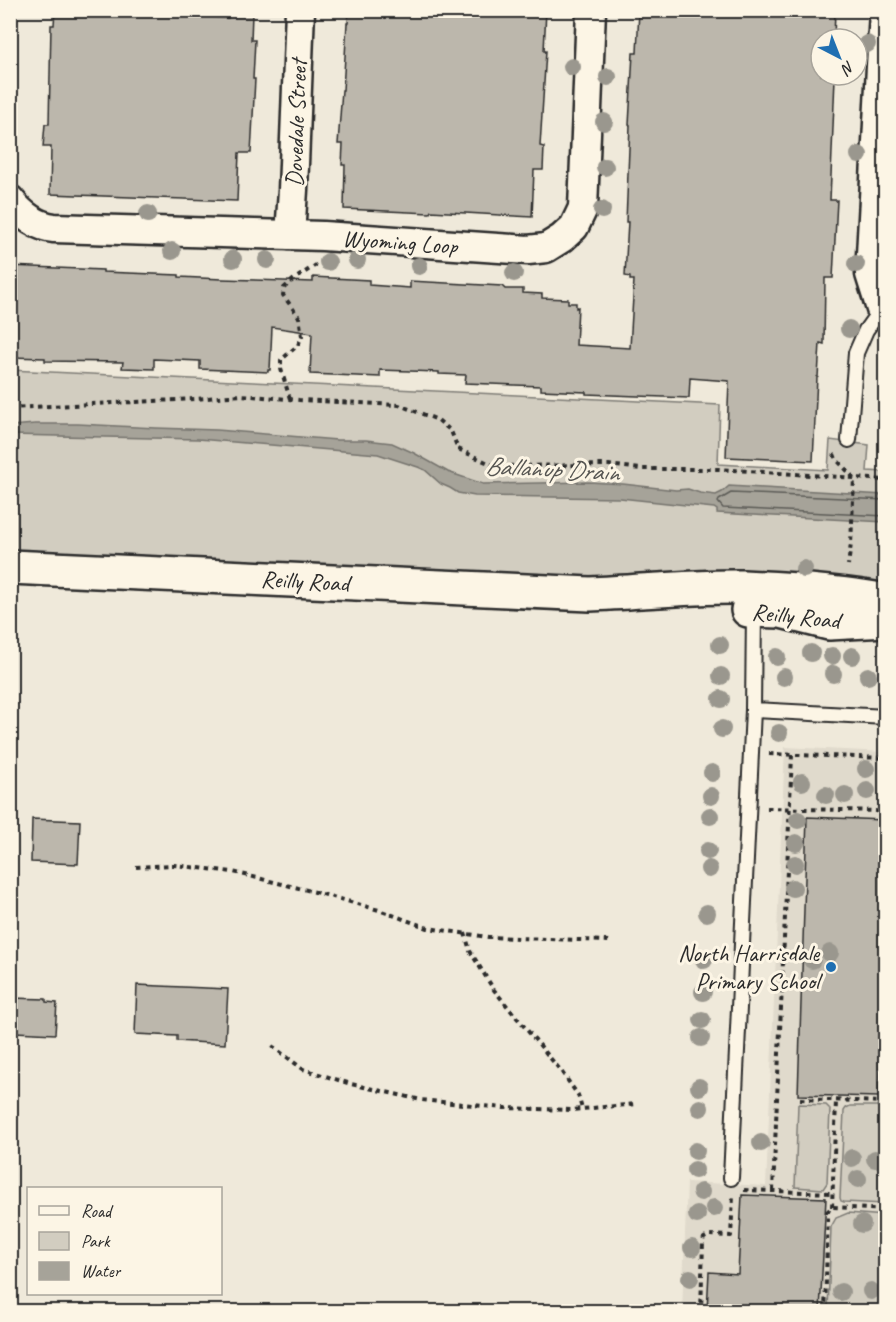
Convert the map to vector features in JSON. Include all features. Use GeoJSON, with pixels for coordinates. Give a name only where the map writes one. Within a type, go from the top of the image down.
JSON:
{"type":"FeatureCollection","features":[{"type":"Feature","properties":{"kind":"street","name":"Dovedale Street"},"geometry":{"type":"LineString","coordinates":[[290,235],[300,10]]}},
{"type":"Feature","properties":{"kind":"street","name":"Wyoming Loop"},"geometry":{"type":"LineString","coordinates":[[10,200],[34,222],[45,227],[290,235],[528,250],[546,248],[574,227],[583,208],[591,10]]}},
{"type":"Feature","properties":{"kind":"street"},"geometry":{"type":"LineString","coordinates":[[883,311],[870,274],[884,10]]}},
{"type":"Feature","properties":{"kind":"street","name":"Reilly Road"},"geometry":{"type":"LineString","coordinates":[[10,567],[600,594],[743,587],[844,594],[885,601]]}},
{"type":"Feature","properties":{"kind":"street","name":"Reilly Road"},"geometry":{"type":"LineString","coordinates":[[600,594],[647,604],[781,611],[829,623],[885,620]]}},
{"type":"Feature","properties":{"kind":"lane"},"geometry":{"type":"LineString","coordinates":[[849,440],[856,353],[866,330],[883,311]]}},
{"type":"Feature","properties":{"kind":"lane"},"geometry":{"type":"LineString","coordinates":[[732,1184],[753,710],[754,610]]}},
{"type":"Feature","properties":{"kind":"lane"},"geometry":{"type":"LineString","coordinates":[[753,710],[885,717]]}},
{"type":"Feature","properties":{"kind":"path"},"geometry":{"type":"LineString","coordinates":[[290,399],[281,369],[281,360],[298,345],[302,336],[299,317],[283,295],[284,288],[320,263],[322,257]]}},
{"type":"Feature","properties":{"kind":"path"},"geometry":{"type":"LineString","coordinates":[[10,408],[241,395],[399,405],[438,420],[451,430],[458,449],[495,466],[609,465],[641,469],[718,469],[885,480]]}},
{"type":"Feature","properties":{"kind":"path"},"geometry":{"type":"LineString","coordinates":[[842,465],[854,478],[848,565]]}},
{"type":"Feature","properties":{"kind":"path"},"geometry":{"type":"LineString","coordinates":[[768,754],[885,758]]}},
{"type":"Feature","properties":{"kind":"path"},"geometry":{"type":"LineString","coordinates":[[773,1191],[792,755]]}},
{"type":"Feature","properties":{"kind":"path"},"geometry":{"type":"LineString","coordinates":[[748,808],[876,811],[885,815]]}},
{"type":"Feature","properties":{"kind":"path"},"geometry":{"type":"LineString","coordinates":[[136,867],[174,866],[233,872],[380,910],[428,928],[488,937],[610,941]]}},
{"type":"Feature","properties":{"kind":"path"},"geometry":{"type":"LineString","coordinates":[[465,933],[470,951],[494,990],[561,1071],[578,1095],[582,1109]]}},
{"type":"Feature","properties":{"kind":"path"},"geometry":{"type":"LineString","coordinates":[[272,1046],[303,1069],[351,1084],[421,1100],[504,1108],[582,1109],[637,1104]]}},
{"type":"Feature","properties":{"kind":"path"},"geometry":{"type":"LineString","coordinates":[[800,1099],[885,1103],[885,1087]]}},
{"type":"Feature","properties":{"kind":"path"},"geometry":{"type":"LineString","coordinates":[[825,1311],[828,1211],[832,1207],[836,1101]]}},
{"type":"Feature","properties":{"kind":"path"},"geometry":{"type":"LineString","coordinates":[[701,1311],[703,1242],[704,1238],[710,1235],[730,1236],[732,1184]]}},
{"type":"Feature","properties":{"kind":"path"},"geometry":{"type":"LineString","coordinates":[[743,1190],[833,1193]]}},
{"type":"Feature","properties":{"kind":"path"},"geometry":{"type":"LineString","coordinates":[[832,1207],[885,1210]]}},
{"type":"Feature","properties":{"kind":"shaded area","name":"North Harrisdale Primary School"},"geometry":{"type":"Polygon","coordinates":[[[785,747],[885,752],[885,1311],[682,1312],[687,1182],[766,1186],[785,747]]]}},
{"type":"Feature","properties":{"kind":"green space"},"geometry":{"type":"Polygon","coordinates":[[[10,370],[720,405],[718,464],[828,470],[830,440],[869,445],[867,471],[885,472],[885,596],[11,552],[10,370]]]}},
{"type":"Feature","properties":{"kind":"green space"},"geometry":{"type":"Polygon","coordinates":[[[798,1104],[826,1105],[830,1109],[827,1183],[823,1189],[795,1187],[798,1104]]]}},
{"type":"Feature","properties":{"kind":"green space"},"geometry":{"type":"Polygon","coordinates":[[[850,1106],[877,1106],[885,1112],[885,1204],[841,1201],[844,1111],[850,1106]]]}},
{"type":"Feature","properties":{"kind":"green space"},"geometry":{"type":"Polygon","coordinates":[[[848,1213],[885,1216],[885,1311],[828,1311],[831,1227],[836,1218],[848,1213]]]}},
{"type":"Feature","properties":{"kind":"water"},"geometry":{"type":"Polygon","coordinates":[[[35,424],[217,430],[392,443],[448,472],[483,484],[589,482],[676,490],[688,489],[716,495],[729,486],[885,495],[885,522],[717,513],[714,508],[620,498],[475,496],[458,493],[441,484],[425,470],[378,454],[198,439],[11,435],[11,426],[35,424]]]}},
{"type":"Feature","properties":{"kind":"building"},"geometry":{"type":"Polygon","coordinates":[[[55,10],[228,18],[228,13],[252,14],[251,40],[255,40],[253,79],[255,79],[251,153],[239,153],[237,201],[50,194],[51,147],[43,147],[45,124],[49,124],[51,25],[54,25],[55,10]]]}},
{"type":"Feature","properties":{"kind":"building"},"geometry":{"type":"Polygon","coordinates":[[[349,10],[546,10],[544,51],[546,51],[540,146],[544,147],[543,170],[534,170],[532,217],[344,209],[345,165],[342,165],[343,144],[338,144],[349,10]]]}},
{"type":"Feature","properties":{"kind":"building"},"geometry":{"type":"Polygon","coordinates":[[[639,10],[835,10],[834,27],[809,27],[809,87],[835,87],[830,200],[837,200],[833,278],[825,278],[824,344],[820,343],[813,461],[726,457],[729,381],[690,378],[689,398],[586,394],[586,392],[541,390],[541,386],[465,383],[466,375],[439,374],[439,372],[380,370],[380,377],[310,374],[312,333],[272,327],[270,370],[268,372],[200,369],[200,361],[154,359],[154,369],[122,368],[123,362],[45,361],[45,358],[10,357],[10,266],[222,279],[313,282],[313,277],[369,280],[369,285],[410,288],[410,281],[502,286],[505,289],[523,289],[523,293],[542,294],[542,298],[568,299],[568,303],[576,303],[576,308],[578,307],[576,345],[630,348],[634,280],[625,276],[628,222],[626,222],[633,53],[637,53],[639,10]]]}},
{"type":"Feature","properties":{"kind":"building"},"geometry":{"type":"Polygon","coordinates":[[[807,817],[885,820],[885,925],[879,1097],[798,1095],[807,817]]]}},
{"type":"Feature","properties":{"kind":"building"},"geometry":{"type":"Polygon","coordinates":[[[32,819],[80,821],[78,864],[31,862],[32,819]]]}},
{"type":"Feature","properties":{"kind":"building"},"geometry":{"type":"Polygon","coordinates":[[[137,985],[228,989],[225,1044],[177,1041],[177,1036],[135,1034],[137,985]]]}},
{"type":"Feature","properties":{"kind":"building"},"geometry":{"type":"Polygon","coordinates":[[[10,998],[46,999],[46,1002],[57,1003],[55,1034],[15,1032],[15,1020],[10,1020],[10,998]]]}},
{"type":"Feature","properties":{"kind":"building"},"geometry":{"type":"Polygon","coordinates":[[[742,1195],[826,1198],[820,1311],[707,1311],[709,1272],[738,1274],[742,1195]]]}},
{"type":"Feature","properties":{"kind":"place","name":"North Harrisdale Primary School"},"geometry":{"type":"Point","coordinates":[831,967]}},
{"type":"Feature","properties":{"kind":"water label","name":"Ballanup Drain"},"geometry":{"type":"Point","coordinates":[552,469]}}]}
